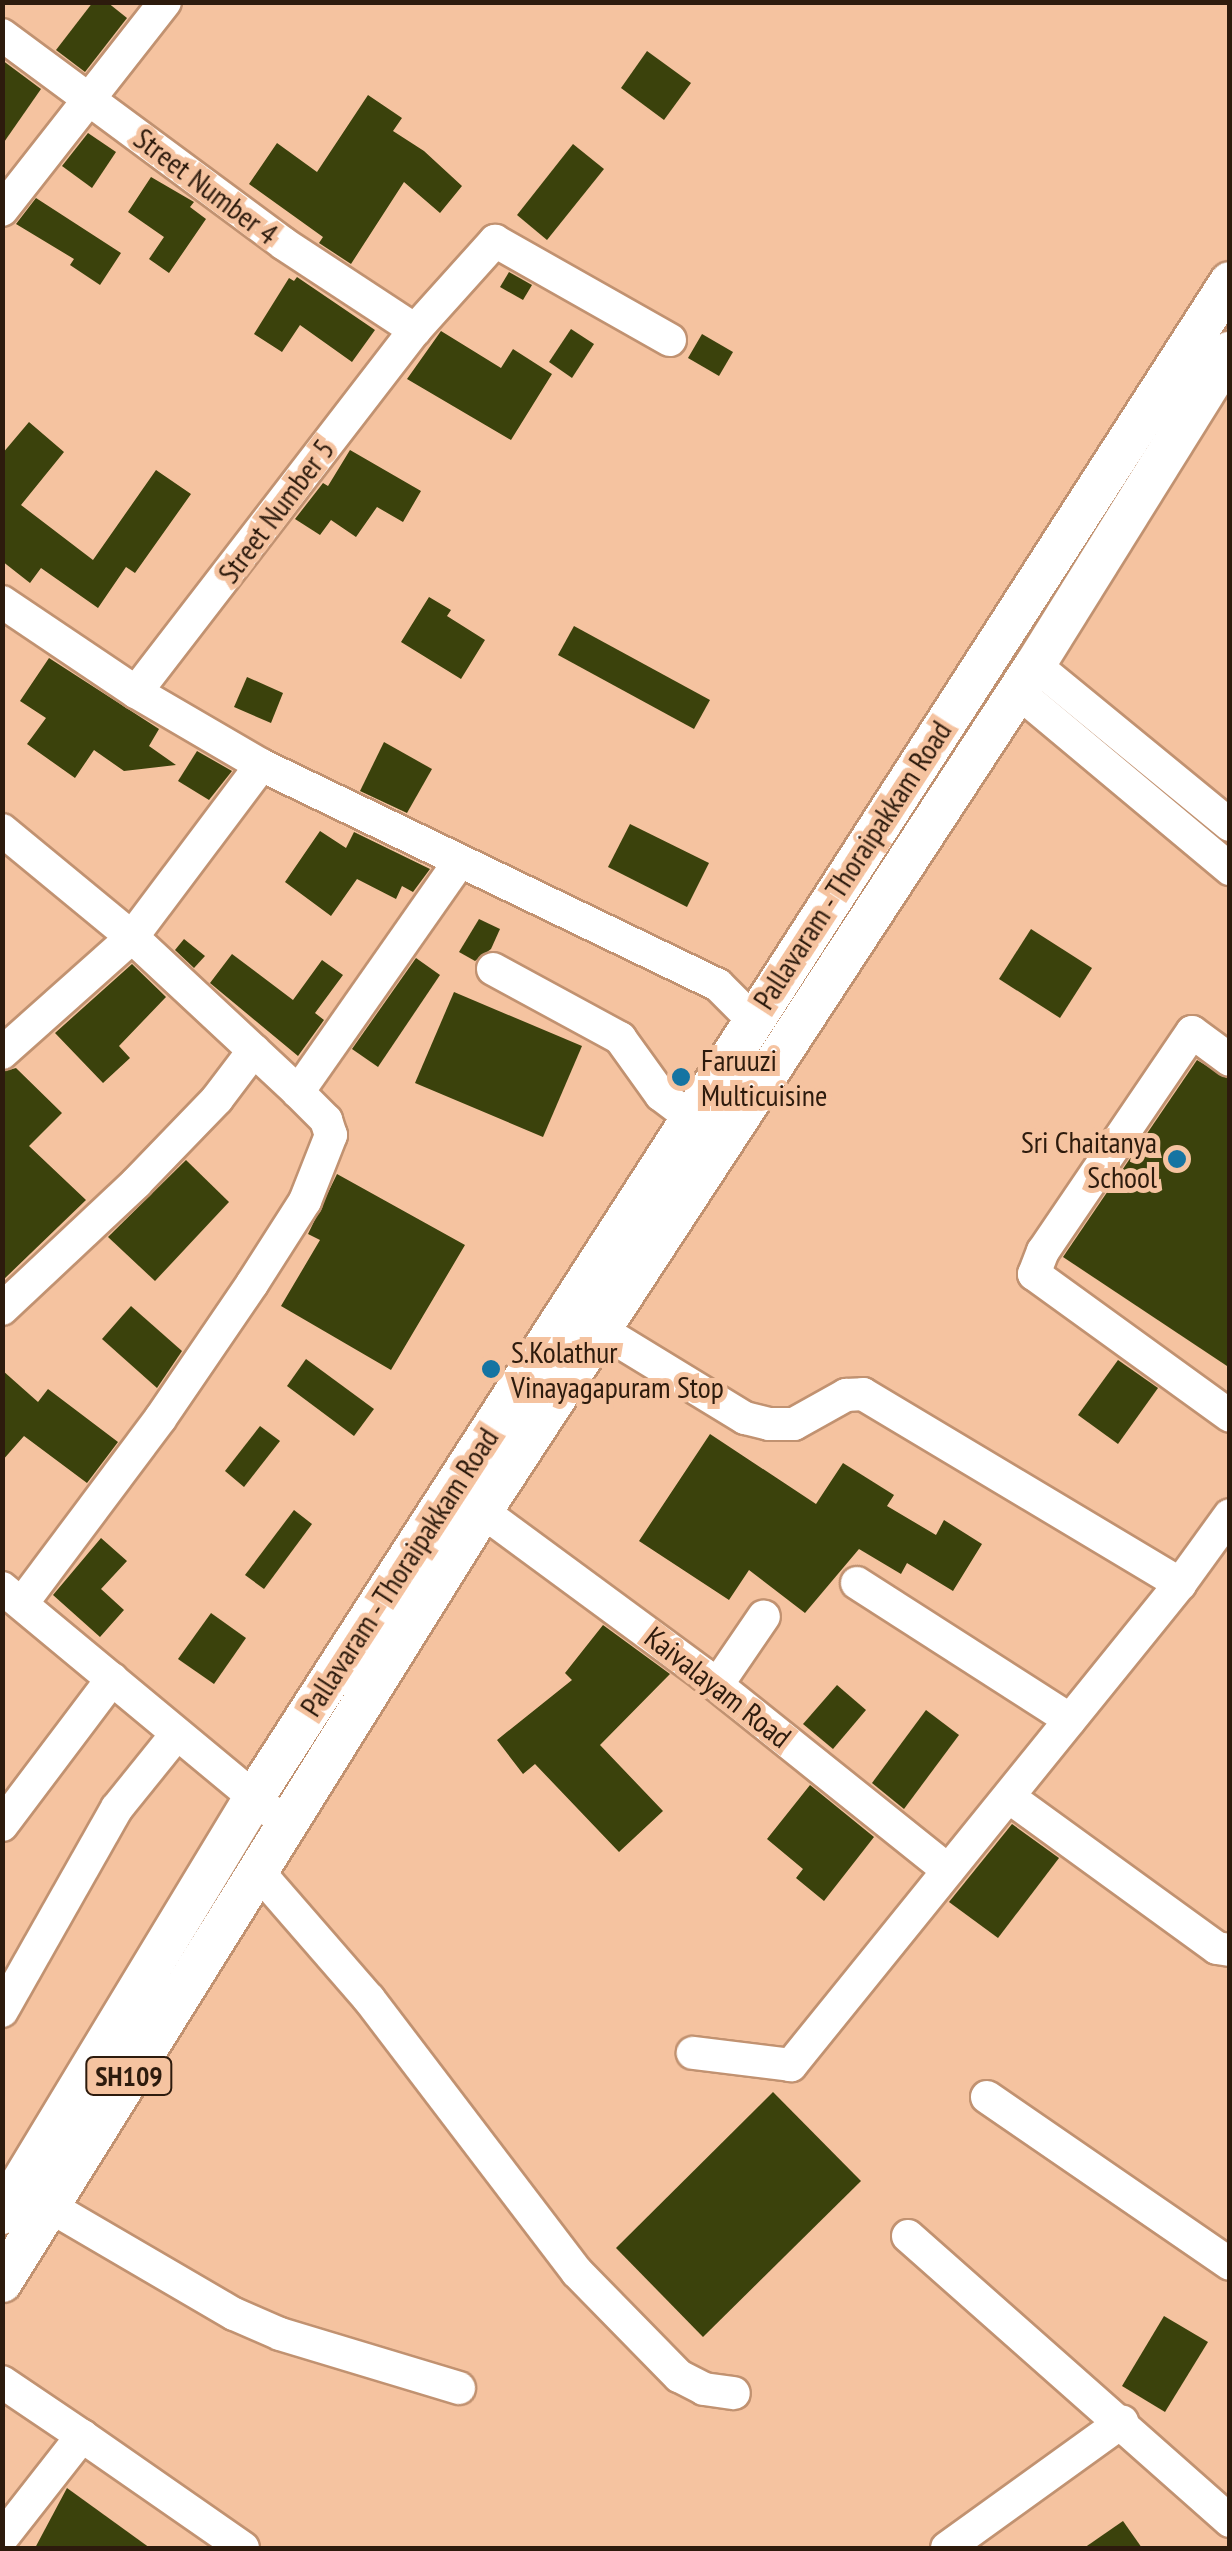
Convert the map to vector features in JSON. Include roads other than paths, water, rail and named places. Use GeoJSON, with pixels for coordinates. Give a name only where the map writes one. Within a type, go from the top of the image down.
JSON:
{"type":"FeatureCollection","features":[{"type":"Feature","properties":{"kind":"main road","name":"Pallavaram - Thoraipakkam Road"},"geometry":{"type":"LineString","coordinates":[[2,2214],[253,1800],[690,1118],[740,1075],[753,1020],[1230,282]]}},
{"type":"Feature","properties":{"kind":"main road","name":"Pallavaram - Thoraipakkam Road"},"geometry":{"type":"LineString","coordinates":[[2,2282],[256,1869],[598,1329],[740,1075],[1026,678],[1230,352]]}},
{"type":"Feature","properties":{"kind":"street"},"geometry":{"type":"LineString","coordinates":[[2,210],[165,2]]}},
{"type":"Feature","properties":{"kind":"street","name":"Street Number 4"},"geometry":{"type":"LineString","coordinates":[[2,35],[284,244],[415,330]]}},
{"type":"Feature","properties":{"kind":"street","name":"Street Number 5"},"geometry":{"type":"LineString","coordinates":[[136,692],[415,330],[494,241],[670,340]]}},
{"type":"Feature","properties":{"kind":"street"},"geometry":{"type":"LineString","coordinates":[[2,602],[136,692],[262,765],[718,985],[753,1020]]}},
{"type":"Feature","properties":{"kind":"street"},"geometry":{"type":"LineString","coordinates":[[1026,678],[1230,825]]}},
{"type":"Feature","properties":{"kind":"street"},"geometry":{"type":"LineString","coordinates":[[1026,678],[1230,868]]}},
{"type":"Feature","properties":{"kind":"street"},"geometry":{"type":"LineString","coordinates":[[2,1054],[132,937],[262,765]]}},
{"type":"Feature","properties":{"kind":"street"},"geometry":{"type":"LineString","coordinates":[[2,830],[132,937],[298,1092],[326,1120],[332,1135],[306,1201],[160,1419],[10,1598],[253,1800],[286,1822]]}},
{"type":"Feature","properties":{"kind":"street"},"geometry":{"type":"LineString","coordinates":[[298,1092],[424,919],[460,862]]}},
{"type":"Feature","properties":{"kind":"street"},"geometry":{"type":"LineString","coordinates":[[493,969],[620,1038],[661,1095],[690,1118]]}},
{"type":"Feature","properties":{"kind":"street"},"geometry":{"type":"LineString","coordinates":[[1230,1060],[1192,1032],[1043,1250],[1034,1274],[1230,1416]]}},
{"type":"Feature","properties":{"kind":"street"},"geometry":{"type":"LineString","coordinates":[[2,1310],[136,1184],[217,1100],[254,1050]]}},
{"type":"Feature","properties":{"kind":"street"},"geometry":{"type":"LineString","coordinates":[[598,1329],[746,1418],[769,1424],[794,1424],[846,1395],[863,1394],[1180,1584]]}},
{"type":"Feature","properties":{"kind":"street","name":"Kaivalayam Road"},"geometry":{"type":"LineString","coordinates":[[482,1512],[717,1685],[948,1870]]}},
{"type":"Feature","properties":{"kind":"street"},"geometry":{"type":"LineString","coordinates":[[694,2053],[791,2065],[1010,1798],[1230,1515]]}},
{"type":"Feature","properties":{"kind":"street"},"geometry":{"type":"LineString","coordinates":[[857,1584],[1070,1720]]}},
{"type":"Feature","properties":{"kind":"street"},"geometry":{"type":"LineString","coordinates":[[717,1685],[764,1616]]}},
{"type":"Feature","properties":{"kind":"street"},"geometry":{"type":"LineString","coordinates":[[2,1825],[112,1680]]}},
{"type":"Feature","properties":{"kind":"street"},"geometry":{"type":"LineString","coordinates":[[2,2010],[116,1808],[176,1735]]}},
{"type":"Feature","properties":{"kind":"street"},"geometry":{"type":"LineString","coordinates":[[1010,1798],[1217,1948],[1230,1950]]}},
{"type":"Feature","properties":{"kind":"street"},"geometry":{"type":"LineString","coordinates":[[256,1869],[369,1998],[577,2272],[679,2376],[704,2389],[734,2394]]}},
{"type":"Feature","properties":{"kind":"street"},"geometry":{"type":"LineString","coordinates":[[987,2098],[1230,2264]]}},
{"type":"Feature","properties":{"kind":"street"},"geometry":{"type":"LineString","coordinates":[[50,2206],[234,2314],[280,2334],[459,2388]]}},
{"type":"Feature","properties":{"kind":"street"},"geometry":{"type":"LineString","coordinates":[[908,2236],[1122,2422],[1230,2522]]}},
{"type":"Feature","properties":{"kind":"street"},"geometry":{"type":"LineString","coordinates":[[2,2382],[244,2548]]}},
{"type":"Feature","properties":{"kind":"street"},"geometry":{"type":"LineString","coordinates":[[946,2548],[1122,2422]]}},
{"type":"Feature","properties":{"kind":"street"},"geometry":{"type":"LineString","coordinates":[[2,2538],[82,2436]]}},
{"type":"Feature","properties":{"kind":"place","name":"Faruuzi Multicuisine"},"geometry":{"type":"Point","coordinates":[681,1077]}},
{"type":"Feature","properties":{"kind":"place","name":"Sri Chaitanya School"},"geometry":{"type":"Point","coordinates":[1177,1159]}},
{"type":"Feature","properties":{"kind":"place","name":"S.Kolathur Vinayagapuram Stop"},"geometry":{"type":"Point","coordinates":[491,1369]}}]}
